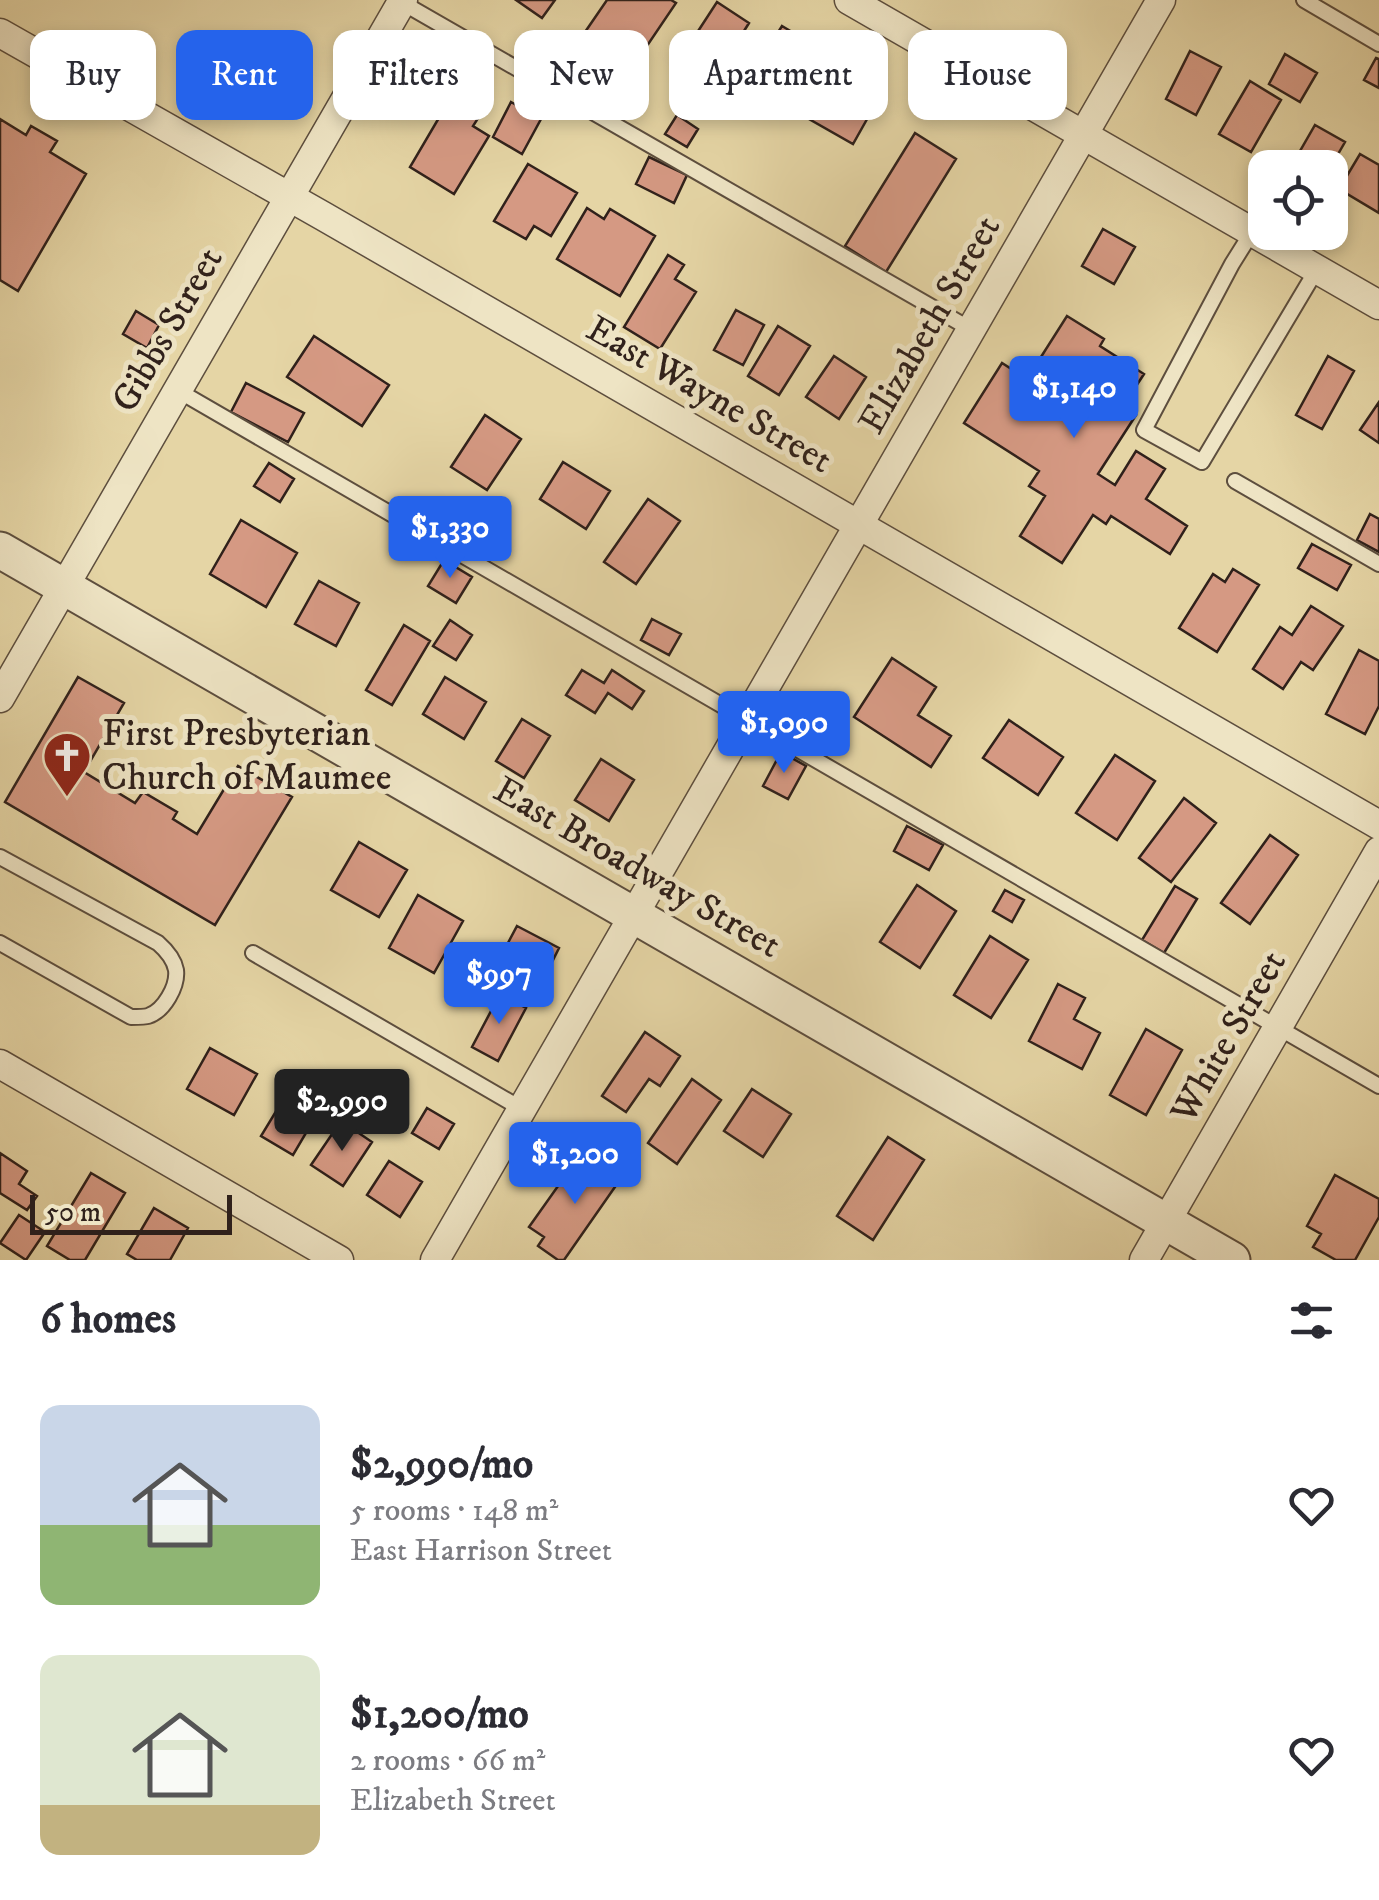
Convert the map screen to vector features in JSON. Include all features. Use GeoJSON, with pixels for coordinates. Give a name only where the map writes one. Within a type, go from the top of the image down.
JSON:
{"type":"FeatureCollection","features":[{"type":"Feature","properties":{"kind":"street"},"geometry":{"type":"LineString","coordinates":[[849,0],[1248,230]]}},
{"type":"Feature","properties":{"kind":"street","name":"Elizabeth Street"},"geometry":{"type":"LineString","coordinates":[[435,1260],[1160,0]]}},
{"type":"Feature","properties":{"kind":"street","name":"Gibbs Street"},"geometry":{"type":"LineString","coordinates":[[0,698],[402,1]]}},
{"type":"Feature","properties":{"kind":"street","name":"East Wayne Street"},"geometry":{"type":"LineString","coordinates":[[0,32],[1379,826]]}},
{"type":"Feature","properties":{"kind":"street"},"geometry":{"type":"LineString","coordinates":[[1284,250],[1379,305]]}},
{"type":"Feature","properties":{"kind":"street","name":"East Broadway Street"},"geometry":{"type":"LineString","coordinates":[[0,550],[1232,1260]]}},
{"type":"Feature","properties":{"kind":"street","name":"White Street"},"geometry":{"type":"LineString","coordinates":[[1144,1260],[1379,851]]}},
{"type":"Feature","properties":{"kind":"street"},"geometry":{"type":"LineString","coordinates":[[0,1064],[339,1260]]}},
{"type":"Feature","properties":{"kind":"lane"},"geometry":{"type":"LineString","coordinates":[[1304,0],[1379,44]]}},
{"type":"Feature","properties":{"kind":"lane"},"geometry":{"type":"LineString","coordinates":[[402,1],[972,330]]}},
{"type":"Feature","properties":{"kind":"lane"},"geometry":{"type":"LineString","coordinates":[[1248,238],[1144,430],[1202,462],[1318,269]]}},
{"type":"Feature","properties":{"kind":"lane"},"geometry":{"type":"LineString","coordinates":[[177,390],[1379,1086]]}},
{"type":"Feature","properties":{"kind":"lane"},"geometry":{"type":"LineString","coordinates":[[1235,481],[1379,564]]}},
{"type":"Feature","properties":{"kind":"lane"},"geometry":{"type":"LineString","coordinates":[[0,858],[158,943],[169,953],[176,971],[170,995],[158,1010],[147,1017],[131,1017],[0,943]]}},
{"type":"Feature","properties":{"kind":"lane"},"geometry":{"type":"LineString","coordinates":[[253,953],[522,1109]]}},
{"type":"Feature","properties":{"kind":"building"},"geometry":{"type":"Polygon","coordinates":[[[516,0],[555,0],[542,18],[516,0]]]}},
{"type":"Feature","properties":{"kind":"building"},"geometry":{"type":"Polygon","coordinates":[[[607,0],[676,3],[649,43],[649,30],[586,30],[607,0]]]}},
{"type":"Feature","properties":{"kind":"building"},"geometry":{"type":"Polygon","coordinates":[[[717,2],[749,23],[745,30],[699,30],[717,2]]]}},
{"type":"Feature","properties":{"kind":"building"},"geometry":{"type":"Polygon","coordinates":[[[1190,51],[1221,67],[1196,115],[1166,99],[1190,51]]]}},
{"type":"Feature","properties":{"kind":"building"},"geometry":{"type":"Polygon","coordinates":[[[1285,54],[1317,73],[1300,102],[1269,84],[1285,54]]]}},
{"type":"Feature","properties":{"kind":"building"},"geometry":{"type":"Polygon","coordinates":[[[1376,58],[1379,59],[1379,88],[1364,80],[1376,58]]]}},
{"type":"Feature","properties":{"kind":"building"},"geometry":{"type":"Polygon","coordinates":[[[1250,81],[1281,100],[1252,150],[1219,134],[1250,81]]]}},
{"type":"Feature","properties":{"kind":"building"},"geometry":{"type":"Polygon","coordinates":[[[511,102],[514,120],[540,120],[522,154],[493,137],[511,102]]]}},
{"type":"Feature","properties":{"kind":"building"},"geometry":{"type":"Polygon","coordinates":[[[0,119],[26,135],[31,126],[57,141],[50,152],[86,174],[18,291],[0,280],[0,119]]]}},
{"type":"Feature","properties":{"kind":"building"},"geometry":{"type":"Polygon","coordinates":[[[438,120],[477,120],[473,126],[489,136],[454,194],[410,167],[438,120]]]}},
{"type":"Feature","properties":{"kind":"building"},"geometry":{"type":"Polygon","coordinates":[[[674,120],[684,120],[698,129],[687,147],[665,134],[674,120]]]}},
{"type":"Feature","properties":{"kind":"building"},"geometry":{"type":"Polygon","coordinates":[[[811,120],[866,120],[853,144],[811,120]]]}},
{"type":"Feature","properties":{"kind":"building"},"geometry":{"type":"Polygon","coordinates":[[[1315,125],[1345,142],[1340,150],[1301,150],[1315,125]]]}},
{"type":"Feature","properties":{"kind":"building"},"geometry":{"type":"Polygon","coordinates":[[[915,133],[956,159],[886,272],[845,246],[915,133]]]}},
{"type":"Feature","properties":{"kind":"building"},"geometry":{"type":"Polygon","coordinates":[[[1360,154],[1379,165],[1379,213],[1348,194],[1348,174],[1360,154]]]}},
{"type":"Feature","properties":{"kind":"building"},"geometry":{"type":"Polygon","coordinates":[[[649,157],[687,175],[674,203],[636,184],[649,157]]]}},
{"type":"Feature","properties":{"kind":"building"},"geometry":{"type":"Polygon","coordinates":[[[528,164],[577,193],[551,236],[534,226],[526,239],[494,221],[528,164]]]}},
{"type":"Feature","properties":{"kind":"building"},"geometry":{"type":"Polygon","coordinates":[[[587,208],[604,219],[610,209],[655,236],[620,296],[557,259],[587,208]]]}},
{"type":"Feature","properties":{"kind":"building"},"geometry":{"type":"Polygon","coordinates":[[[1103,229],[1135,247],[1114,284],[1082,266],[1103,229]]]}},
{"type":"Feature","properties":{"kind":"building"},"geometry":{"type":"Polygon","coordinates":[[[668,255],[684,265],[675,279],[696,292],[660,349],[624,327],[668,255]]]}},
{"type":"Feature","properties":{"kind":"building"},"geometry":{"type":"Polygon","coordinates":[[[736,310],[764,325],[743,365],[714,350],[736,310]]]}},
{"type":"Feature","properties":{"kind":"building"},"geometry":{"type":"Polygon","coordinates":[[[136,311],[159,325],[147,348],[123,334],[136,311]]]}},
{"type":"Feature","properties":{"kind":"building"},"geometry":{"type":"Polygon","coordinates":[[[1067,316],[1104,339],[1100,346],[1144,374],[1123,406],[1136,415],[1098,474],[1115,485],[1136,451],[1165,469],[1146,499],[1187,526],[1170,554],[1111,516],[1106,524],[1093,515],[1062,563],[1020,536],[1045,496],[1029,486],[1039,471],[964,423],[1002,363],[1027,379],[1067,316]]]}},
{"type":"Feature","properties":{"kind":"building"},"geometry":{"type":"Polygon","coordinates":[[[778,326],[810,346],[779,395],[748,376],[778,326]]]}},
{"type":"Feature","properties":{"kind":"building"},"geometry":{"type":"Polygon","coordinates":[[[314,336],[389,385],[362,426],[287,377],[314,336]]]}},
{"type":"Feature","properties":{"kind":"building"},"geometry":{"type":"Polygon","coordinates":[[[834,356],[866,377],[839,419],[806,397],[834,356]]]}},
{"type":"Feature","properties":{"kind":"building"},"geometry":{"type":"Polygon","coordinates":[[[1328,356],[1354,371],[1322,429],[1296,415],[1328,356]]]}},
{"type":"Feature","properties":{"kind":"building"},"geometry":{"type":"Polygon","coordinates":[[[246,383],[304,413],[288,442],[231,412],[246,383]]]}},
{"type":"Feature","properties":{"kind":"building"},"geometry":{"type":"Polygon","coordinates":[[[1379,402],[1379,443],[1360,430],[1379,402]]]}},
{"type":"Feature","properties":{"kind":"building"},"geometry":{"type":"Polygon","coordinates":[[[485,415],[521,439],[487,490],[451,467],[485,415]]]}},
{"type":"Feature","properties":{"kind":"building"},"geometry":{"type":"Polygon","coordinates":[[[563,462],[610,491],[586,529],[540,499],[563,462]]]}},
{"type":"Feature","properties":{"kind":"building"},"geometry":{"type":"Polygon","coordinates":[[[269,463],[294,479],[280,502],[254,486],[269,463]]]}},
{"type":"Feature","properties":{"kind":"building"},"geometry":{"type":"Polygon","coordinates":[[[648,499],[680,521],[636,584],[604,562],[648,499]]]}},
{"type":"Feature","properties":{"kind":"building"},"geometry":{"type":"Polygon","coordinates":[[[1370,514],[1379,519],[1379,552],[1357,540],[1370,514]]]}},
{"type":"Feature","properties":{"kind":"building"},"geometry":{"type":"Polygon","coordinates":[[[241,520],[297,553],[266,607],[210,574],[241,520]]]}},
{"type":"Feature","properties":{"kind":"building"},"geometry":{"type":"Polygon","coordinates":[[[463,520],[481,529],[485,523],[497,528],[483,556],[453,540],[463,520]]]}},
{"type":"Feature","properties":{"kind":"building"},"geometry":{"type":"Polygon","coordinates":[[[1312,544],[1351,565],[1337,590],[1298,568],[1312,544]]]}},
{"type":"Feature","properties":{"kind":"building"},"geometry":{"type":"Polygon","coordinates":[[[444,560],[472,577],[456,603],[428,586],[444,560]]]}},
{"type":"Feature","properties":{"kind":"building"},"geometry":{"type":"Polygon","coordinates":[[[1233,569],[1259,585],[1217,652],[1179,628],[1213,574],[1225,582],[1233,569]]]}},
{"type":"Feature","properties":{"kind":"building"},"geometry":{"type":"Polygon","coordinates":[[[319,581],[359,603],[336,646],[295,624],[319,581]]]}},
{"type":"Feature","properties":{"kind":"building"},"geometry":{"type":"Polygon","coordinates":[[[1311,606],[1343,626],[1313,670],[1301,662],[1283,689],[1253,669],[1280,627],[1292,635],[1311,606]]]}},
{"type":"Feature","properties":{"kind":"building"},"geometry":{"type":"Polygon","coordinates":[[[652,619],[681,634],[669,655],[641,640],[652,619]]]}},
{"type":"Feature","properties":{"kind":"building"},"geometry":{"type":"Polygon","coordinates":[[[450,620],[472,635],[456,660],[433,646],[450,620]]]}},
{"type":"Feature","properties":{"kind":"building"},"geometry":{"type":"Polygon","coordinates":[[[404,625],[430,641],[392,705],[366,690],[404,625]]]}},
{"type":"Feature","properties":{"kind":"building"},"geometry":{"type":"Polygon","coordinates":[[[1359,650],[1379,661],[1379,706],[1365,734],[1326,714],[1359,650]]]}},
{"type":"Feature","properties":{"kind":"building"},"geometry":{"type":"Polygon","coordinates":[[[892,658],[936,687],[918,715],[951,736],[931,767],[854,717],[892,658]]]}},
{"type":"Feature","properties":{"kind":"building"},"geometry":{"type":"Polygon","coordinates":[[[582,670],[604,683],[612,670],[644,691],[632,709],[608,693],[595,713],[566,695],[582,670]]]}},
{"type":"Feature","properties":{"kind":"building","name":"First Presbyterian Church of Maumee"},"geometry":{"type":"Polygon","coordinates":[[[78,677],[124,703],[84,772],[135,803],[143,792],[177,812],[173,819],[197,834],[238,766],[292,797],[215,925],[5,802],[78,677]]]}},
{"type":"Feature","properties":{"kind":"building"},"geometry":{"type":"Polygon","coordinates":[[[445,677],[486,702],[464,739],[423,714],[445,677]]]}},
{"type":"Feature","properties":{"kind":"building"},"geometry":{"type":"Polygon","coordinates":[[[522,719],[550,736],[524,778],[496,761],[522,719]]]}},
{"type":"Feature","properties":{"kind":"building"},"geometry":{"type":"Polygon","coordinates":[[[1009,720],[1063,757],[1038,795],[983,758],[1009,720]]]}},
{"type":"Feature","properties":{"kind":"building"},"geometry":{"type":"Polygon","coordinates":[[[781,752],[806,766],[788,799],[763,786],[781,752]]]}},
{"type":"Feature","properties":{"kind":"building"},"geometry":{"type":"Polygon","coordinates":[[[1115,755],[1155,781],[1117,840],[1076,813],[1115,755]]]}},
{"type":"Feature","properties":{"kind":"building"},"geometry":{"type":"Polygon","coordinates":[[[601,759],[634,780],[609,821],[575,800],[601,759]]]}},
{"type":"Feature","properties":{"kind":"building"},"geometry":{"type":"Polygon","coordinates":[[[1184,798],[1216,823],[1171,882],[1139,858],[1184,798]]]}},
{"type":"Feature","properties":{"kind":"building"},"geometry":{"type":"Polygon","coordinates":[[[907,826],[943,845],[929,870],[894,851],[907,826]]]}},
{"type":"Feature","properties":{"kind":"building"},"geometry":{"type":"Polygon","coordinates":[[[1270,835],[1298,855],[1250,924],[1221,903],[1270,835]]]}},
{"type":"Feature","properties":{"kind":"building"},"geometry":{"type":"Polygon","coordinates":[[[359,842],[407,870],[379,917],[331,890],[359,842]]]}},
{"type":"Feature","properties":{"kind":"building"},"geometry":{"type":"Polygon","coordinates":[[[917,885],[956,911],[920,968],[880,942],[917,885]]]}},
{"type":"Feature","properties":{"kind":"building"},"geometry":{"type":"Polygon","coordinates":[[[1175,886],[1197,899],[1164,953],[1142,940],[1175,886]]]}},
{"type":"Feature","properties":{"kind":"building"},"geometry":{"type":"Polygon","coordinates":[[[1005,890],[1024,900],[1012,922],[993,911],[1005,890]]]}},
{"type":"Feature","properties":{"kind":"building"},"geometry":{"type":"Polygon","coordinates":[[[418,895],[463,921],[434,973],[389,948],[418,895]]]}},
{"type":"Feature","properties":{"kind":"building"},"geometry":{"type":"Polygon","coordinates":[[[517,926],[559,948],[543,980],[500,958],[517,926]]]}},
{"type":"Feature","properties":{"kind":"building"},"geometry":{"type":"Polygon","coordinates":[[[990,936],[1028,960],[991,1018],[954,995],[990,936]]]}},
{"type":"Feature","properties":{"kind":"building"},"geometry":{"type":"Polygon","coordinates":[[[1058,984],[1085,998],[1074,1019],[1100,1033],[1082,1069],[1029,1041],[1058,984]]]}},
{"type":"Feature","properties":{"kind":"building"},"geometry":{"type":"Polygon","coordinates":[[[500,994],[526,1008],[498,1061],[472,1047],[500,994]]]}},
{"type":"Feature","properties":{"kind":"building"},"geometry":{"type":"Polygon","coordinates":[[[1146,1029],[1182,1050],[1146,1115],[1110,1095],[1146,1029]]]}},
{"type":"Feature","properties":{"kind":"building"},"geometry":{"type":"Polygon","coordinates":[[[645,1032],[680,1056],[660,1086],[649,1079],[626,1112],[602,1096],[645,1032]]]}},
{"type":"Feature","properties":{"kind":"building"},"geometry":{"type":"Polygon","coordinates":[[[210,1048],[257,1074],[234,1115],[187,1089],[210,1048]]]}},
{"type":"Feature","properties":{"kind":"building"},"geometry":{"type":"Polygon","coordinates":[[[692,1079],[721,1100],[677,1164],[648,1143],[692,1079]]]}},
{"type":"Feature","properties":{"kind":"building"},"geometry":{"type":"Polygon","coordinates":[[[383,1082],[405,1093],[392,1119],[370,1107],[383,1082]]]}},
{"type":"Feature","properties":{"kind":"building"},"geometry":{"type":"Polygon","coordinates":[[[292,1085],[323,1104],[293,1155],[261,1136],[292,1085]]]}},
{"type":"Feature","properties":{"kind":"building"},"geometry":{"type":"Polygon","coordinates":[[[752,1089],[791,1114],[763,1157],[724,1131],[752,1089]]]}},
{"type":"Feature","properties":{"kind":"building"},"geometry":{"type":"Polygon","coordinates":[[[427,1108],[454,1124],[439,1149],[412,1133],[427,1108]]]}},
{"type":"Feature","properties":{"kind":"building"},"geometry":{"type":"Polygon","coordinates":[[[341,1121],[372,1142],[343,1186],[311,1165],[341,1121]]]}},
{"type":"Feature","properties":{"kind":"building"},"geometry":{"type":"Polygon","coordinates":[[[888,1137],[924,1160],[873,1240],[837,1216],[888,1137]]]}},
{"type":"Feature","properties":{"kind":"building"},"geometry":{"type":"Polygon","coordinates":[[[0,1153],[27,1171],[19,1184],[37,1196],[27,1210],[0,1193],[0,1153]]]}},
{"type":"Feature","properties":{"kind":"building"},"geometry":{"type":"Polygon","coordinates":[[[595,1153],[624,1174],[564,1260],[558,1260],[538,1246],[544,1237],[529,1227],[563,1179],[572,1186],[595,1153]]]}},
{"type":"Feature","properties":{"kind":"building"},"geometry":{"type":"Polygon","coordinates":[[[389,1161],[422,1182],[400,1217],[367,1195],[389,1161]]]}},
{"type":"Feature","properties":{"kind":"building"},"geometry":{"type":"Polygon","coordinates":[[[91,1173],[125,1193],[85,1260],[70,1260],[47,1246],[91,1173]]]}},
{"type":"Feature","properties":{"kind":"building"},"geometry":{"type":"Polygon","coordinates":[[[1335,1175],[1379,1199],[1379,1217],[1355,1260],[1336,1260],[1313,1247],[1321,1234],[1307,1226],[1335,1175]]]}},
{"type":"Feature","properties":{"kind":"building"},"geometry":{"type":"Polygon","coordinates":[[[154,1208],[188,1228],[170,1260],[137,1260],[127,1254],[154,1208]]]}},
{"type":"Feature","properties":{"kind":"building"},"geometry":{"type":"Polygon","coordinates":[[[19,1215],[45,1232],[26,1260],[0,1243],[19,1215]]]}},
{"type":"Feature","properties":{"kind":"place","name":"First Presbyterian Church of Maumee"},"geometry":{"type":"Point","coordinates":[67,798]}}]}
